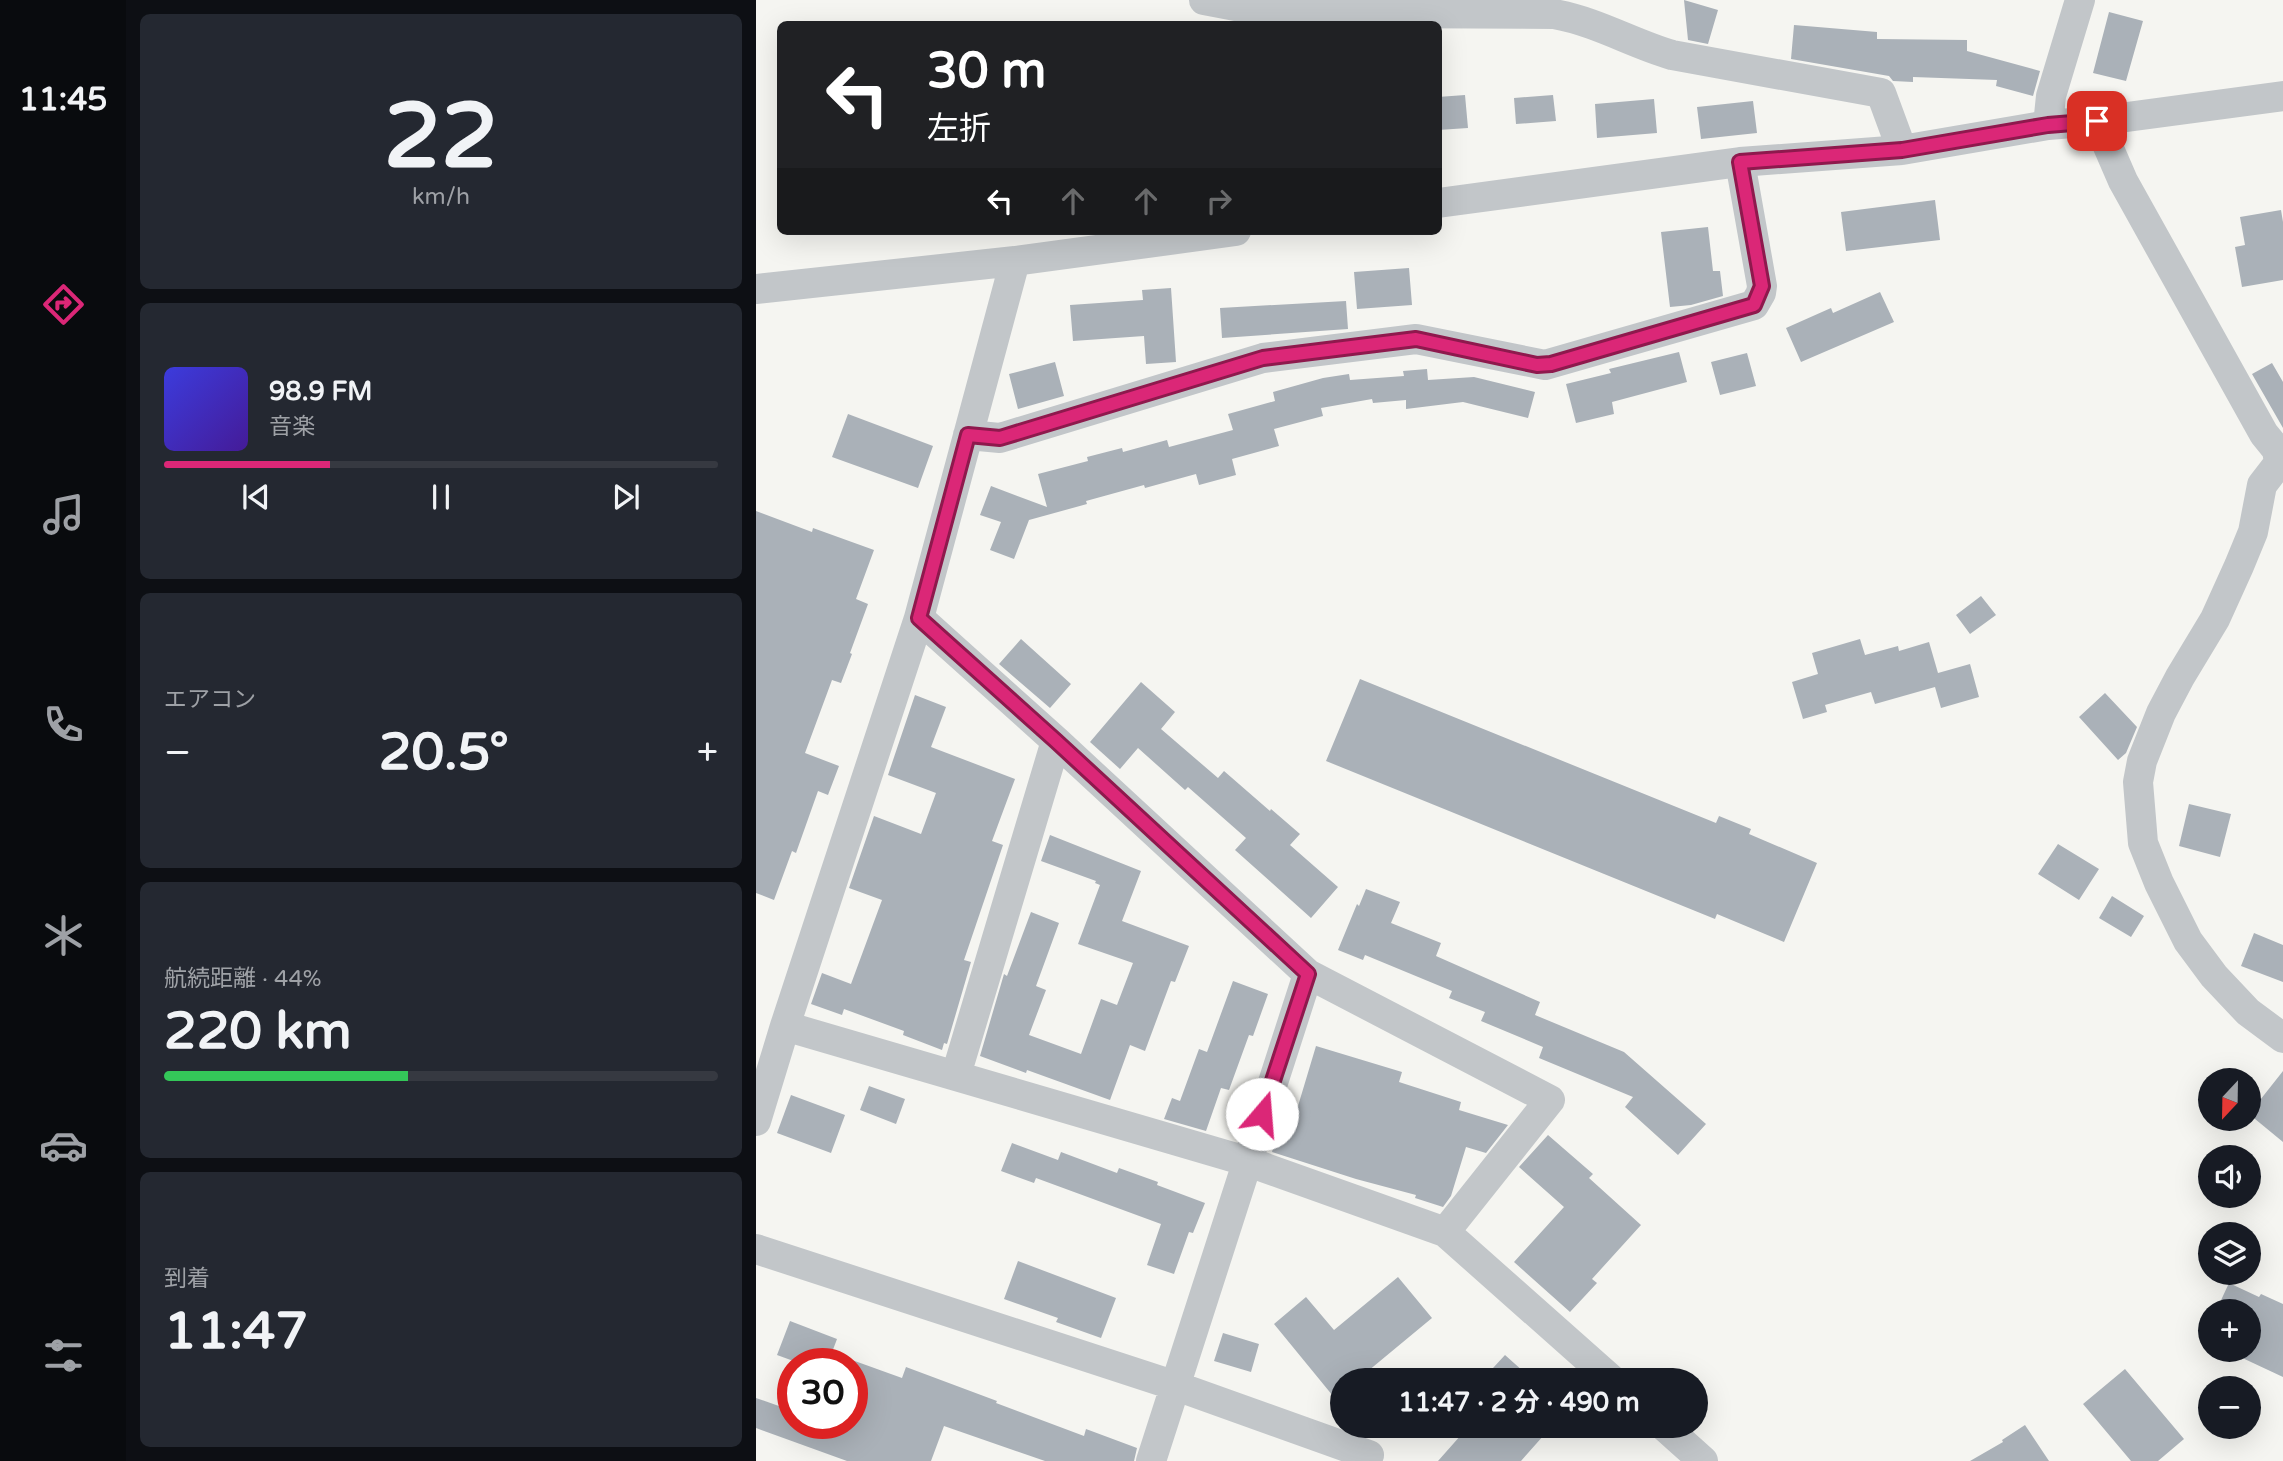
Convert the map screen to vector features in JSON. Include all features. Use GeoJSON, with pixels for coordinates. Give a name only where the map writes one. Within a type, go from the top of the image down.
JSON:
{"type":"FeatureCollection","features":[{"type":"Feature","properties":{"kind":"street"},"geometry":{"type":"LineString","coordinates":[[1204,0],[1246,8],[1365,13],[1555,14],[1581,19],[1672,55],[1881,93],[1902,150]]}},
{"type":"Feature","properties":{"kind":"street"},"geometry":{"type":"LineString","coordinates":[[2048,125],[2051,96],[2080,0]]}},
{"type":"Feature","properties":{"kind":"street"},"geometry":{"type":"LineString","coordinates":[[1442,203],[1740,162],[1902,150],[2048,125],[2283,96]]}},
{"type":"Feature","properties":{"kind":"street"},"geometry":{"type":"LineString","coordinates":[[2097,121],[2123,181],[2264,434],[2277,450],[2279,463],[2262,485],[2253,532],[2239,566],[2215,619],[2161,713],[2142,761],[2138,782],[2143,843],[2159,883],[2188,941],[2214,976],[2248,1012],[2283,1038]]}},
{"type":"Feature","properties":{"kind":"street"},"geometry":{"type":"LineString","coordinates":[[968,435],[1000,438],[1263,358],[1416,339],[1545,365],[1754,305],[1762,286],[1740,162]]}},
{"type":"Feature","properties":{"kind":"street"},"geometry":{"type":"LineString","coordinates":[[756,289],[1014,261],[1206,235]]}},
{"type":"Feature","properties":{"kind":"street"},"geometry":{"type":"LineString","coordinates":[[756,1121],[919,618],[1014,261]]}},
{"type":"Feature","properties":{"kind":"street"},"geometry":{"type":"LineString","coordinates":[[919,618],[1308,974],[1550,1100],[1445,1232]]}},
{"type":"Feature","properties":{"kind":"street"},"geometry":{"type":"LineString","coordinates":[[956,1075],[1056,741]]}},
{"type":"Feature","properties":{"kind":"street"},"geometry":{"type":"LineString","coordinates":[[1151,1461],[1308,974]]}},
{"type":"Feature","properties":{"kind":"street"},"geometry":{"type":"LineString","coordinates":[[785,1026],[1246,1161],[1445,1232],[1598,1368]]}},
{"type":"Feature","properties":{"kind":"street"},"geometry":{"type":"LineString","coordinates":[[756,1249],[1175,1386],[1369,1455],[1363,1461]]}},
{"type":"Feature","properties":{"kind":"street"},"geometry":{"type":"LineString","coordinates":[[1677,1438],[1703,1461]]}},
{"type":"Feature","properties":{"kind":"building"},"geometry":{"type":"Polygon","coordinates":[[[1684,0],[1718,10],[1708,44],[1688,40],[1684,0]]]}},
{"type":"Feature","properties":{"kind":"building"},"geometry":{"type":"Polygon","coordinates":[[[2109,12],[2143,21],[2126,81],[2093,73],[2109,12]]]}},
{"type":"Feature","properties":{"kind":"building"},"geometry":{"type":"Polygon","coordinates":[[[1794,25],[1877,32],[1877,39],[1967,40],[1967,51],[2040,71],[2033,96],[1996,86],[1997,80],[1913,77],[1913,82],[1893,81],[1889,76],[1791,59],[1794,25]]]}},
{"type":"Feature","properties":{"kind":"building"},"geometry":{"type":"Polygon","coordinates":[[[1465,95],[1468,128],[1442,130],[1442,97],[1465,95]]]}},
{"type":"Feature","properties":{"kind":"building"},"geometry":{"type":"Polygon","coordinates":[[[1553,95],[1556,121],[1516,124],[1514,98],[1553,95]]]}},
{"type":"Feature","properties":{"kind":"building"},"geometry":{"type":"Polygon","coordinates":[[[1654,99],[1657,133],[1597,138],[1595,104],[1654,99]]]}},
{"type":"Feature","properties":{"kind":"building"},"geometry":{"type":"Polygon","coordinates":[[[1753,101],[1757,133],[1701,139],[1697,107],[1753,101]]]}},
{"type":"Feature","properties":{"kind":"building"},"geometry":{"type":"Polygon","coordinates":[[[1935,200],[1940,240],[1846,251],[1841,212],[1935,200]]]}},
{"type":"Feature","properties":{"kind":"building"},"geometry":{"type":"Polygon","coordinates":[[[2281,210],[2283,280],[2242,287],[2235,247],[2245,245],[2240,217],[2281,210]]]}},
{"type":"Feature","properties":{"kind":"building"},"geometry":{"type":"Polygon","coordinates":[[[1708,227],[1713,271],[1720,271],[1723,296],[1691,305],[1670,307],[1661,232],[1708,227]]]}},
{"type":"Feature","properties":{"kind":"building"},"geometry":{"type":"Polygon","coordinates":[[[1409,268],[1412,305],[1357,309],[1354,272],[1409,268]]]}},
{"type":"Feature","properties":{"kind":"building"},"geometry":{"type":"Polygon","coordinates":[[[1171,288],[1176,362],[1146,364],[1144,336],[1073,341],[1070,305],[1143,300],[1142,290],[1171,288]]]}},
{"type":"Feature","properties":{"kind":"building"},"geometry":{"type":"Polygon","coordinates":[[[1880,292],[1894,322],[1801,362],[1786,328],[1831,308],[1833,313],[1880,292]]]}},
{"type":"Feature","properties":{"kind":"building"},"geometry":{"type":"Polygon","coordinates":[[[1346,301],[1348,329],[1222,338],[1220,308],[1346,301]]]}},
{"type":"Feature","properties":{"kind":"building"},"geometry":{"type":"Polygon","coordinates":[[[1679,352],[1687,382],[1612,402],[1614,414],[1576,423],[1566,384],[1611,373],[1609,369],[1679,352]]]}},
{"type":"Feature","properties":{"kind":"building"},"geometry":{"type":"Polygon","coordinates":[[[1747,353],[1756,386],[1720,395],[1711,362],[1747,353]]]}},
{"type":"Feature","properties":{"kind":"building"},"geometry":{"type":"Polygon","coordinates":[[[1055,362],[1064,396],[1018,409],[1009,374],[1055,362]]]}},
{"type":"Feature","properties":{"kind":"building"},"geometry":{"type":"Polygon","coordinates":[[[2272,363],[2283,382],[2283,428],[2252,374],[2272,363]]]}},
{"type":"Feature","properties":{"kind":"building"},"geometry":{"type":"Polygon","coordinates":[[[1427,369],[1428,380],[1474,377],[1535,392],[1528,418],[1463,402],[1406,409],[1406,400],[1373,403],[1372,399],[1321,408],[1323,416],[1274,429],[1279,446],[1232,459],[1236,475],[1199,485],[1196,474],[1086,501],[1087,504],[1029,520],[1014,559],[990,550],[1001,522],[980,515],[991,486],[1047,507],[1038,474],[1088,461],[1087,457],[1122,448],[1123,452],[1167,440],[1169,447],[1233,430],[1228,414],[1275,401],[1273,392],[1323,378],[1349,374],[1350,380],[1404,376],[1403,371],[1427,369]]]}},
{"type":"Feature","properties":{"kind":"building"},"geometry":{"type":"Polygon","coordinates":[[[848,414],[933,446],[918,488],[832,457],[848,414]]]}},
{"type":"Feature","properties":{"kind":"building"},"geometry":{"type":"Polygon","coordinates":[[[756,511],[812,532],[813,528],[874,550],[856,599],[868,604],[850,653],[852,654],[841,683],[832,680],[805,753],[839,766],[828,795],[818,791],[796,853],[792,851],[774,900],[756,893],[756,511]]]}},
{"type":"Feature","properties":{"kind":"building"},"geometry":{"type":"Polygon","coordinates":[[[1981,596],[1996,615],[1970,634],[1956,615],[1981,596]]]}},
{"type":"Feature","properties":{"kind":"building"},"geometry":{"type":"Polygon","coordinates":[[[1021,639],[1071,684],[1050,708],[999,664],[1021,639]]]}},
{"type":"Feature","properties":{"kind":"building"},"geometry":{"type":"Polygon","coordinates":[[[1860,639],[1865,655],[1898,646],[1899,651],[1929,642],[1938,673],[1970,664],[1979,697],[1941,708],[1935,687],[1875,704],[1871,692],[1825,705],[1827,712],[1803,719],[1792,682],[1818,674],[1812,653],[1860,639]]]}},
{"type":"Feature","properties":{"kind":"building"},"geometry":{"type":"Polygon","coordinates":[[[1360,679],[1716,823],[1719,816],[1751,829],[1749,834],[1817,863],[1784,942],[1717,914],[1715,919],[1326,761],[1360,679]]]}},
{"type":"Feature","properties":{"kind":"building"},"geometry":{"type":"Polygon","coordinates":[[[1141,682],[1175,712],[1161,729],[1218,778],[1224,771],[1300,834],[1290,845],[1338,887],[1311,918],[1235,850],[1246,838],[1188,787],[1185,790],[1138,748],[1120,769],[1090,742],[1141,682]]]}},
{"type":"Feature","properties":{"kind":"building"},"geometry":{"type":"Polygon","coordinates":[[[2105,693],[2137,727],[2126,753],[2118,760],[2079,717],[2105,693]]]}},
{"type":"Feature","properties":{"kind":"building"},"geometry":{"type":"Polygon","coordinates":[[[915,695],[946,707],[931,747],[1015,779],[992,841],[1003,845],[964,960],[971,962],[947,1044],[944,1043],[942,1050],[903,1035],[904,1031],[844,1009],[842,1015],[811,1004],[822,973],[851,984],[882,900],[849,888],[874,816],[921,834],[936,793],[888,775],[915,695]]]}},
{"type":"Feature","properties":{"kind":"building"},"geometry":{"type":"Polygon","coordinates":[[[2189,804],[2231,814],[2220,857],[2179,846],[2189,804]]]}},
{"type":"Feature","properties":{"kind":"building"},"geometry":{"type":"Polygon","coordinates":[[[1050,835],[1141,871],[1122,921],[1189,946],[1175,982],[1171,981],[1145,1051],[1130,1045],[1110,1100],[980,1056],[1004,974],[1007,976],[1031,912],[1059,923],[1036,986],[1046,990],[1029,1035],[1081,1054],[1101,999],[1117,1005],[1133,963],[1078,944],[1100,885],[1095,883],[1096,881],[1041,861],[1050,835]]]}},
{"type":"Feature","properties":{"kind":"building"},"geometry":{"type":"Polygon","coordinates":[[[2058,844],[2099,869],[2079,900],[2038,874],[2058,844]]]}},
{"type":"Feature","properties":{"kind":"building"},"geometry":{"type":"Polygon","coordinates":[[[1366,889],[1400,902],[1391,923],[1441,943],[1436,956],[1540,1002],[1535,1015],[1624,1052],[1706,1124],[1678,1155],[1625,1107],[1633,1097],[1539,1058],[1543,1047],[1481,1021],[1485,1012],[1449,998],[1452,991],[1365,955],[1363,960],[1338,950],[1366,889]]]}},
{"type":"Feature","properties":{"kind":"building"},"geometry":{"type":"Polygon","coordinates":[[[2112,896],[2144,916],[2131,937],[2099,918],[2112,896]]]}},
{"type":"Feature","properties":{"kind":"building"},"geometry":{"type":"Polygon","coordinates":[[[2254,933],[2283,945],[2283,982],[2241,966],[2254,933]]]}},
{"type":"Feature","properties":{"kind":"building"},"geometry":{"type":"Polygon","coordinates":[[[1233,981],[1268,994],[1253,1036],[1249,1035],[1229,1090],[1221,1088],[1206,1131],[1164,1119],[1172,1098],[1180,1101],[1199,1049],[1207,1052],[1233,981]]]}},
{"type":"Feature","properties":{"kind":"building"},"geometry":{"type":"Polygon","coordinates":[[[1316,1046],[1402,1072],[1399,1082],[1461,1102],[1459,1110],[1508,1125],[1486,1153],[1466,1147],[1451,1196],[1443,1207],[1415,1198],[1416,1195],[1272,1152],[1286,1103],[1298,1106],[1316,1046]]]}},
{"type":"Feature","properties":{"kind":"building"},"geometry":{"type":"Polygon","coordinates":[[[2283,1071],[2283,1142],[2261,1124],[2261,1099],[2283,1071]]]}},
{"type":"Feature","properties":{"kind":"building"},"geometry":{"type":"Polygon","coordinates":[[[869,1086],[905,1099],[896,1124],[860,1110],[869,1086]]]}},
{"type":"Feature","properties":{"kind":"building"},"geometry":{"type":"Polygon","coordinates":[[[791,1095],[845,1115],[831,1153],[777,1133],[791,1095]]]}},
{"type":"Feature","properties":{"kind":"building"},"geometry":{"type":"Polygon","coordinates":[[[1548,1135],[1593,1174],[1589,1178],[1641,1225],[1592,1279],[1597,1283],[1570,1312],[1514,1262],[1564,1207],[1519,1167],[1548,1135]]]}},
{"type":"Feature","properties":{"kind":"building"},"geometry":{"type":"Polygon","coordinates":[[[1012,1143],[1058,1160],[1061,1152],[1117,1173],[1119,1168],[1205,1203],[1193,1233],[1189,1232],[1174,1274],[1147,1265],[1161,1224],[1036,1178],[1034,1183],[1001,1171],[1012,1143]]]}},
{"type":"Feature","properties":{"kind":"building"},"geometry":{"type":"Polygon","coordinates":[[[1018,1261],[1116,1298],[1101,1338],[1056,1322],[1058,1318],[1004,1299],[1018,1261]]]}},
{"type":"Feature","properties":{"kind":"building"},"geometry":{"type":"Polygon","coordinates":[[[1398,1277],[1432,1318],[1372,1368],[1330,1368],[1330,1392],[1274,1324],[1306,1297],[1334,1330],[1398,1277]]]}},
{"type":"Feature","properties":{"kind":"building"},"geometry":{"type":"Polygon","coordinates":[[[2228,1285],[2233,1285],[2283,1304],[2283,1377],[2251,1362],[2261,1362],[2261,1299],[2222,1299],[2228,1285]]]}},
{"type":"Feature","properties":{"kind":"building"},"geometry":{"type":"Polygon","coordinates":[[[790,1321],[837,1339],[834,1348],[780,1348],[790,1321]]]}},
{"type":"Feature","properties":{"kind":"building"},"geometry":{"type":"Polygon","coordinates":[[[1223,1333],[1259,1344],[1251,1372],[1214,1361],[1223,1333]]]}},
{"type":"Feature","properties":{"kind":"building"},"geometry":{"type":"Polygon","coordinates":[[[1505,1355],[1520,1368],[1493,1368],[1505,1355]]]}},
{"type":"Feature","properties":{"kind":"building"},"geometry":{"type":"Polygon","coordinates":[[[868,1366],[902,1378],[906,1367],[1084,1436],[1086,1429],[1137,1448],[1134,1461],[1045,1461],[944,1426],[931,1461],[847,1461],[786,1439],[868,1439],[868,1366]]]}},
{"type":"Feature","properties":{"kind":"building"},"geometry":{"type":"Polygon","coordinates":[[[2125,1369],[2184,1439],[2158,1461],[2131,1461],[2083,1404],[2125,1369]]]}},
{"type":"Feature","properties":{"kind":"building"},"geometry":{"type":"Polygon","coordinates":[[[756,1398],[777,1405],[777,1436],[756,1428],[756,1398]]]}},
{"type":"Feature","properties":{"kind":"building"},"geometry":{"type":"Polygon","coordinates":[[[2025,1425],[2049,1461],[1970,1461],[2003,1442],[2002,1440],[2025,1425]]]}},
{"type":"Feature","properties":{"kind":"building"},"geometry":{"type":"Polygon","coordinates":[[[1458,1438],[1541,1438],[1521,1461],[1438,1461],[1458,1438]]]}},
{"type":"Feature","properties":{"kind":"route"},"geometry":{"type":"LineString","coordinates":[[1262,1114],[1308,974],[919,618],[968,435],[1000,438],[1263,358],[1416,339],[1537,365],[1551,364],[1754,305],[1762,286],[1740,162],[1902,150],[2048,125],[2097,121]]}}]}
